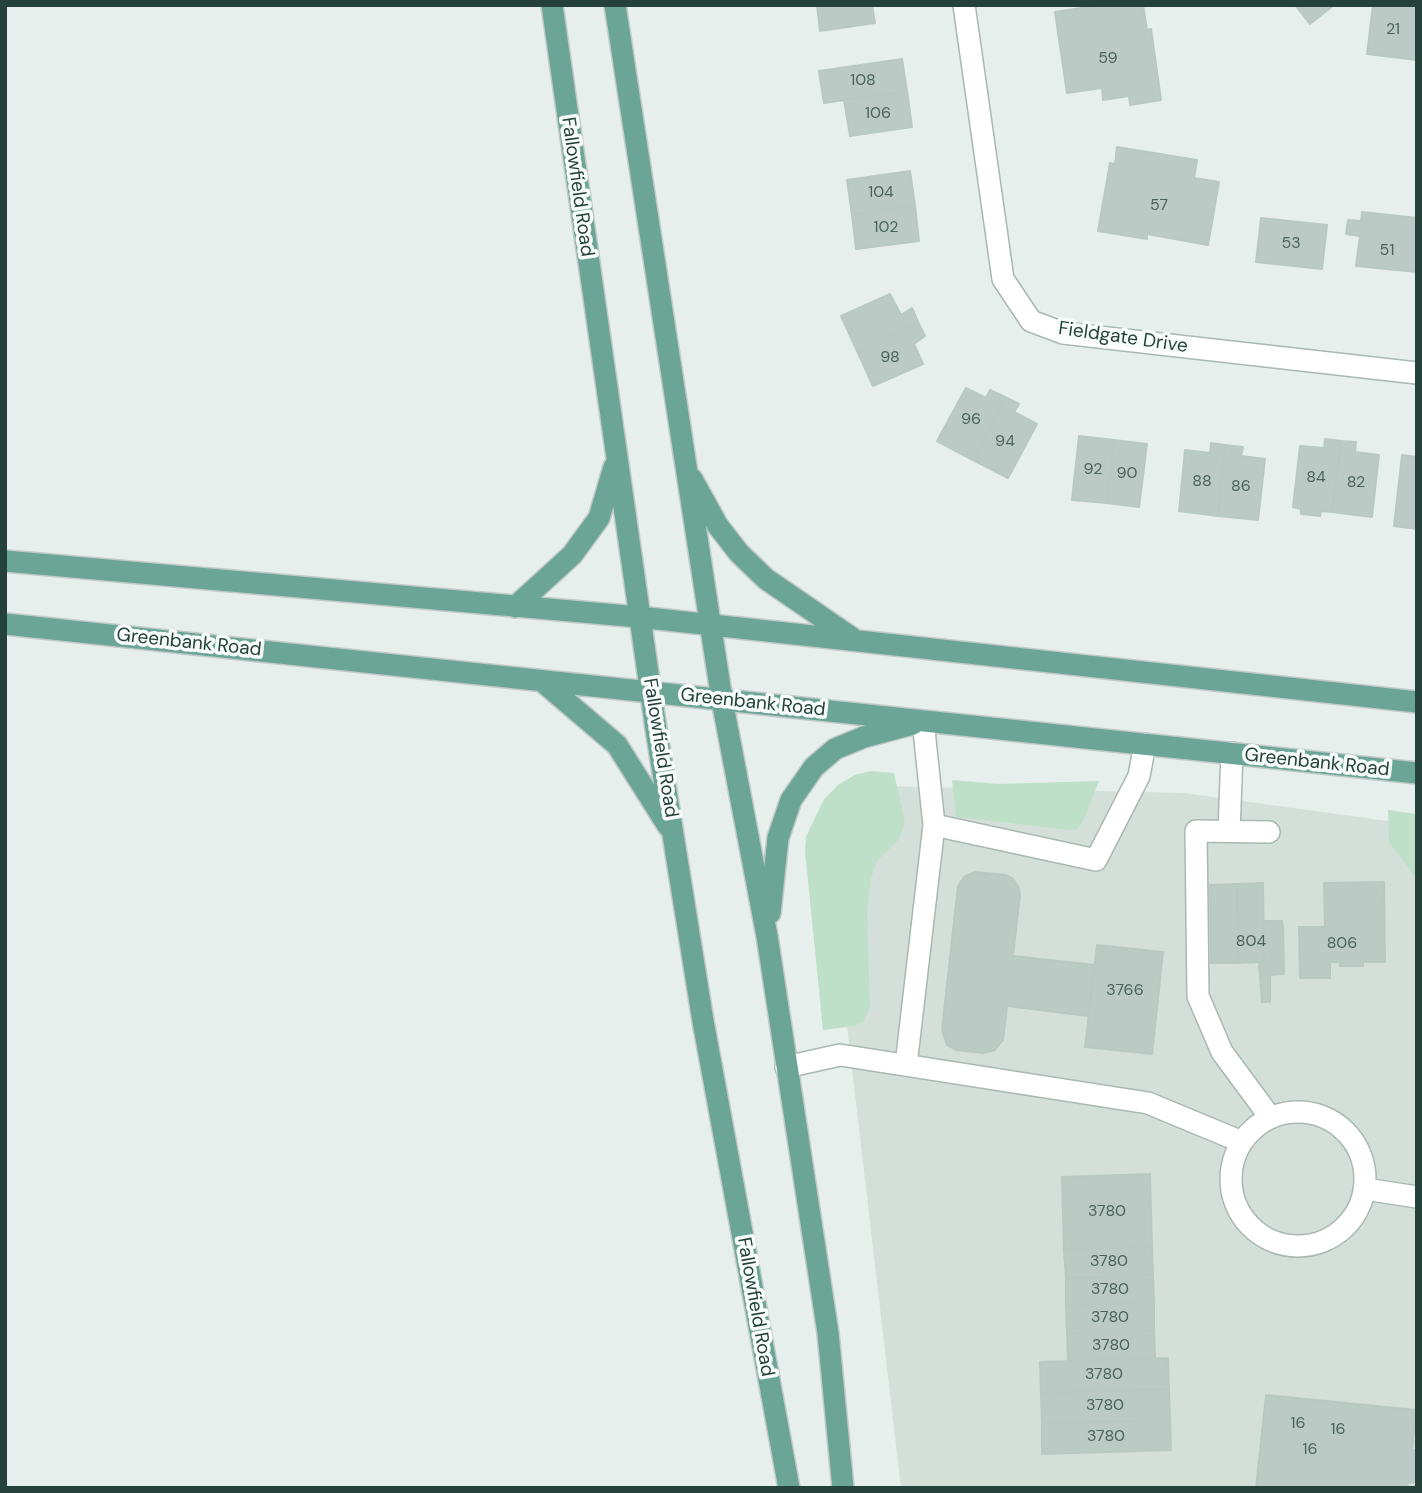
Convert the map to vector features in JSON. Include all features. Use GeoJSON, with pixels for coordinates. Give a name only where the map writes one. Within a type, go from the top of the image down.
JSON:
{"type":"FeatureCollection","features":[{"type":"Feature","properties":{"kind":"main road","name":"Fallowfield Road"},"geometry":{"type":"LineString","coordinates":[[552,5],[639,617],[703,1021],[789,1488]]}},
{"type":"Feature","properties":{"kind":"main road"},"geometry":{"type":"LineString","coordinates":[[615,5],[722,700],[767,936],[828,1333],[843,1488]]}},
{"type":"Feature","properties":{"kind":"main road"},"geometry":{"type":"LineString","coordinates":[[515,607],[572,555],[599,518],[616,458]]}},
{"type":"Feature","properties":{"kind":"main road"},"geometry":{"type":"LineString","coordinates":[[685,467],[718,526],[739,553],[766,579],[854,639]]}},
{"type":"Feature","properties":{"kind":"main road"},"geometry":{"type":"LineString","coordinates":[[5,561],[639,617],[1417,702]]}},
{"type":"Feature","properties":{"kind":"main road","name":"Greenbank Road"},"geometry":{"type":"LineString","coordinates":[[5,624],[1417,773]]}},
{"type":"Feature","properties":{"kind":"main road"},"geometry":{"type":"LineString","coordinates":[[542,681],[617,745],[674,836]]}},
{"type":"Feature","properties":{"kind":"main road"},"geometry":{"type":"LineString","coordinates":[[767,936],[778,838],[791,800],[814,767],[835,749],[864,737],[923,721]]}},
{"type":"Feature","properties":{"kind":"street","name":"Fieldgate Drive"},"geometry":{"type":"LineString","coordinates":[[964,5],[1003,279],[1031,321],[1063,333],[1417,373]]}},
{"type":"Feature","properties":{"kind":"street"},"geometry":{"type":"LineString","coordinates":[[906,1065],[934,825],[923,721]]}},
{"type":"Feature","properties":{"kind":"street"},"geometry":{"type":"LineString","coordinates":[[934,825],[1096,860],[1139,776],[1145,744]]}},
{"type":"Feature","properties":{"kind":"street"},"geometry":{"type":"LineString","coordinates":[[1230,831],[1232,753]]}},
{"type":"Feature","properties":{"kind":"street"},"geometry":{"type":"LineString","coordinates":[[1269,832],[1196,831],[1198,996],[1222,1052],[1270,1118]]}},
{"type":"Feature","properties":{"kind":"street"},"geometry":{"type":"LineString","coordinates":[[786,1067],[840,1055],[1148,1103],[1242,1142]]}},
{"type":"Feature","properties":{"kind":"street"},"geometry":{"type":"LineString","coordinates":[[1288,1112],[1307,1112],[1325,1117],[1341,1126],[1353,1139],[1364,1163],[1364,1189],[1358,1210],[1343,1228],[1324,1240],[1302,1246],[1279,1243],[1259,1233],[1243,1217],[1235,1202],[1231,1184],[1232,1166],[1242,1142],[1254,1128],[1270,1118],[1288,1112]]}},
{"type":"Feature","properties":{"kind":"street"},"geometry":{"type":"LineString","coordinates":[[1364,1189],[1417,1197]]}},
{"type":"Feature","properties":{"kind":"shaded area"},"geometry":{"type":"Polygon","coordinates":[[[877,786],[1184,793],[1417,825],[1417,1488],[901,1488],[827,854],[877,786]]]}},
{"type":"Feature","properties":{"kind":"green space"},"geometry":{"type":"Polygon","coordinates":[[[871,771],[894,773],[905,822],[899,839],[876,862],[871,879],[867,912],[870,1007],[864,1021],[855,1026],[823,1030],[805,851],[806,837],[824,799],[838,785],[855,775],[871,771]]]}},
{"type":"Feature","properties":{"kind":"green space"},"geometry":{"type":"Polygon","coordinates":[[[952,780],[998,784],[1099,781],[1083,821],[1077,829],[1069,830],[956,817],[952,780]]]}},
{"type":"Feature","properties":{"kind":"green space"},"geometry":{"type":"Polygon","coordinates":[[[1388,810],[1417,814],[1417,879],[1389,842],[1388,810]]]}},
{"type":"Feature","properties":{"kind":"building"},"geometry":{"type":"Polygon","coordinates":[[[817,5],[872,5],[875,23],[820,31],[817,5]]]}},
{"type":"Feature","properties":{"kind":"building"},"geometry":{"type":"Polygon","coordinates":[[[1101,5],[1143,5],[1147,30],[1151,29],[1161,100],[1130,105],[1129,96],[1103,100],[1102,88],[1067,93],[1055,12],[1101,5]]]}},
{"type":"Feature","properties":{"kind":"building"},"geometry":{"type":"Polygon","coordinates":[[[1295,5],[1334,5],[1310,24],[1295,5]]]}},
{"type":"Feature","properties":{"kind":"building"},"geometry":{"type":"Polygon","coordinates":[[[1373,5],[1417,5],[1417,60],[1367,54],[1373,5]]]}},
{"type":"Feature","properties":{"kind":"building"},"geometry":{"type":"Polygon","coordinates":[[[902,59],[907,91],[824,103],[819,71],[902,59]]]}},
{"type":"Feature","properties":{"kind":"building"},"geometry":{"type":"Polygon","coordinates":[[[907,91],[912,127],[850,136],[844,100],[907,91]]]}},
{"type":"Feature","properties":{"kind":"building"},"geometry":{"type":"Polygon","coordinates":[[[1117,147],[1197,160],[1194,178],[1219,182],[1208,245],[1147,234],[1147,239],[1098,231],[1110,163],[1115,164],[1117,147]]]}},
{"type":"Feature","properties":{"kind":"building"},"geometry":{"type":"Polygon","coordinates":[[[910,171],[915,205],[852,215],[847,180],[910,171]]]}},
{"type":"Feature","properties":{"kind":"building"},"geometry":{"type":"Polygon","coordinates":[[[915,205],[919,241],[856,249],[852,215],[915,205]]]}},
{"type":"Feature","properties":{"kind":"building"},"geometry":{"type":"Polygon","coordinates":[[[1362,212],[1417,218],[1417,272],[1356,266],[1360,236],[1346,234],[1348,220],[1361,221],[1362,212]]]}},
{"type":"Feature","properties":{"kind":"building"},"geometry":{"type":"Polygon","coordinates":[[[1261,218],[1327,225],[1322,269],[1256,262],[1261,218]]]}},
{"type":"Feature","properties":{"kind":"building"},"geometry":{"type":"Polygon","coordinates":[[[890,294],[901,315],[912,308],[918,322],[857,351],[841,316],[890,294]]]}},
{"type":"Feature","properties":{"kind":"building"},"geometry":{"type":"Polygon","coordinates":[[[918,322],[925,336],[914,344],[923,364],[873,386],[857,351],[918,322]]]}},
{"type":"Feature","properties":{"kind":"building"},"geometry":{"type":"Polygon","coordinates":[[[966,388],[986,398],[990,390],[1005,397],[973,460],[937,441],[966,388]]]}},
{"type":"Feature","properties":{"kind":"building"},"geometry":{"type":"Polygon","coordinates":[[[1005,397],[1019,404],[1014,412],[1037,424],[1008,478],[973,460],[1005,397]]]}},
{"type":"Feature","properties":{"kind":"building"},"geometry":{"type":"Polygon","coordinates":[[[1079,436],[1114,440],[1107,503],[1072,500],[1079,436]]]}},
{"type":"Feature","properties":{"kind":"building"},"geometry":{"type":"Polygon","coordinates":[[[1325,439],[1341,441],[1332,512],[1321,511],[1320,516],[1301,514],[1301,509],[1293,507],[1300,446],[1324,448],[1325,439]]]}},
{"type":"Feature","properties":{"kind":"building"},"geometry":{"type":"Polygon","coordinates":[[[1114,440],[1147,444],[1139,507],[1107,503],[1114,440]]]}},
{"type":"Feature","properties":{"kind":"building"},"geometry":{"type":"Polygon","coordinates":[[[1341,441],[1356,442],[1355,452],[1379,455],[1372,517],[1332,512],[1341,441]]]}},
{"type":"Feature","properties":{"kind":"building"},"geometry":{"type":"Polygon","coordinates":[[[1211,443],[1225,445],[1218,516],[1179,511],[1185,450],[1210,453],[1211,443]]]}},
{"type":"Feature","properties":{"kind":"building"},"geometry":{"type":"Polygon","coordinates":[[[1225,445],[1243,447],[1241,456],[1265,459],[1258,520],[1218,516],[1225,445]]]}},
{"type":"Feature","properties":{"kind":"building"},"geometry":{"type":"Polygon","coordinates":[[[1402,455],[1417,457],[1417,529],[1394,526],[1402,455]]]}},
{"type":"Feature","properties":{"kind":"building"},"geometry":{"type":"Polygon","coordinates":[[[975,872],[1006,875],[1018,886],[1020,895],[1013,956],[1095,965],[1088,1016],[1007,1006],[1003,1040],[995,1050],[984,1053],[956,1050],[947,1045],[942,1030],[958,886],[964,877],[975,872]]]}},
{"type":"Feature","properties":{"kind":"building"},"geometry":{"type":"Polygon","coordinates":[[[1384,882],[1385,962],[1340,966],[1340,962],[1330,962],[1330,978],[1300,978],[1299,927],[1325,927],[1324,883],[1384,882]]]}},
{"type":"Feature","properties":{"kind":"building"},"geometry":{"type":"Polygon","coordinates":[[[1263,883],[1264,962],[1238,963],[1237,884],[1263,883]]]}},
{"type":"Feature","properties":{"kind":"building"},"geometry":{"type":"Polygon","coordinates":[[[1237,884],[1238,963],[1211,963],[1210,885],[1237,884]]]}},
{"type":"Feature","properties":{"kind":"building"},"geometry":{"type":"Polygon","coordinates":[[[1263,921],[1282,921],[1283,928],[1284,974],[1270,975],[1270,1002],[1262,1002],[1259,962],[1264,962],[1263,921]]]}},
{"type":"Feature","properties":{"kind":"building"},"geometry":{"type":"Polygon","coordinates":[[[1097,945],[1163,952],[1152,1054],[1085,1047],[1097,945]]]}},
{"type":"Feature","properties":{"kind":"building"},"geometry":{"type":"Polygon","coordinates":[[[1150,1174],[1152,1247],[1064,1250],[1062,1177],[1150,1174]]]}},
{"type":"Feature","properties":{"kind":"building"},"geometry":{"type":"Polygon","coordinates":[[[1152,1247],[1153,1275],[1066,1278],[1064,1250],[1152,1247]]]}},
{"type":"Feature","properties":{"kind":"building"},"geometry":{"type":"Polygon","coordinates":[[[1153,1275],[1154,1303],[1066,1305],[1066,1278],[1153,1275]]]}},
{"type":"Feature","properties":{"kind":"building"},"geometry":{"type":"Polygon","coordinates":[[[1154,1303],[1154,1331],[1067,1333],[1066,1305],[1154,1303]]]}},
{"type":"Feature","properties":{"kind":"building"},"geometry":{"type":"Polygon","coordinates":[[[1154,1331],[1155,1358],[1068,1361],[1067,1333],[1154,1331]]]}},
{"type":"Feature","properties":{"kind":"building"},"geometry":{"type":"Polygon","coordinates":[[[1168,1358],[1169,1389],[1041,1393],[1040,1362],[1168,1358]]]}},
{"type":"Feature","properties":{"kind":"building"},"geometry":{"type":"Polygon","coordinates":[[[1169,1389],[1170,1420],[1042,1423],[1041,1393],[1169,1389]]]}},
{"type":"Feature","properties":{"kind":"building"},"geometry":{"type":"Polygon","coordinates":[[[1266,1395],[1416,1410],[1412,1450],[1417,1450],[1417,1483],[1408,1482],[1407,1488],[1256,1488],[1266,1395]]]}},
{"type":"Feature","properties":{"kind":"building"},"geometry":{"type":"Polygon","coordinates":[[[1170,1420],[1171,1450],[1042,1454],[1042,1423],[1170,1420]]]}}]}
